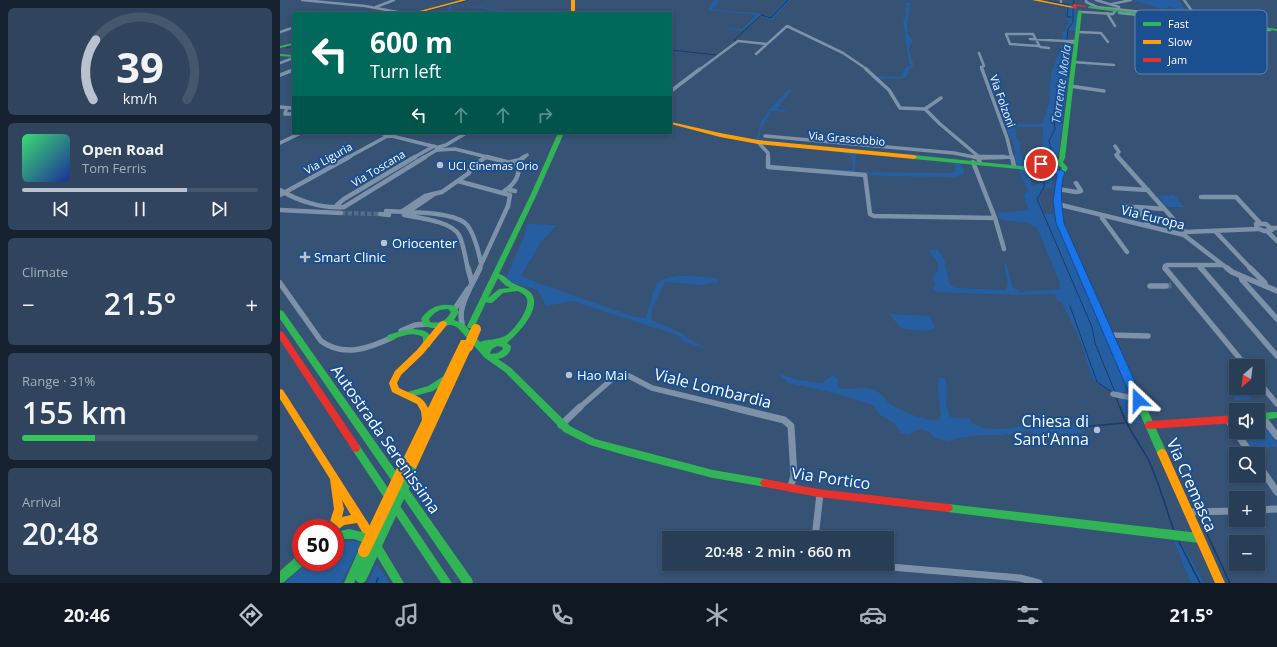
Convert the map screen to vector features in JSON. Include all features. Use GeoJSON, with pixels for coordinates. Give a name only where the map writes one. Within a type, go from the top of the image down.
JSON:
{"type":"FeatureCollection","features":[{"type":"Feature","properties":{"kind":"main road"},"geometry":{"type":"LineString","coordinates":[[418,12],[465,0]]}},
{"type":"Feature","properties":{"kind":"main road"},"geometry":{"type":"LineString","coordinates":[[573,0],[573,12]]}},
{"type":"Feature","properties":{"kind":"main road"},"geometry":{"type":"LineString","coordinates":[[1034,0],[1135,12]]}},
{"type":"Feature","properties":{"kind":"main road","name":"Via Cremasca"},"geometry":{"type":"LineString","coordinates":[[1080,6],[1071,39],[1073,62],[1057,204],[1062,227],[1137,399],[1220,583]]}},
{"type":"Feature","properties":{"kind":"main road"},"geometry":{"type":"LineString","coordinates":[[1267,29],[1277,30]]}},
{"type":"Feature","properties":{"kind":"main road"},"geometry":{"type":"LineString","coordinates":[[282,51],[292,56]]}},
{"type":"Feature","properties":{"kind":"main road","name":"Via Grassobbio"},"geometry":{"type":"LineString","coordinates":[[672,123],[720,135],[1020,165],[1045,170],[1046,161],[1053,161],[1061,173]]}},
{"type":"Feature","properties":{"kind":"main road"},"geometry":{"type":"LineString","coordinates":[[349,583],[358,577],[466,345],[534,194],[557,138]]}},
{"type":"Feature","properties":{"kind":"main road"},"geometry":{"type":"LineString","coordinates":[[1045,170],[1056,176],[1061,173]]}},
{"type":"Feature","properties":{"kind":"main road"},"geometry":{"type":"LineString","coordinates":[[473,328],[489,301],[531,206],[534,194]]}},
{"type":"Feature","properties":{"kind":"main road"},"geometry":{"type":"LineString","coordinates":[[495,349],[515,332],[532,303],[529,295],[519,289],[507,285],[500,276]]}},
{"type":"Feature","properties":{"kind":"main road"},"geometry":{"type":"LineString","coordinates":[[489,301],[494,295],[502,290],[519,289]]}},
{"type":"Feature","properties":{"kind":"main road","name":"Via Portico"},"geometry":{"type":"LineString","coordinates":[[429,325],[425,319],[426,316],[433,310],[448,307],[450,318],[495,349]]}},
{"type":"Feature","properties":{"kind":"main road","name":"Autostrada Serenissima"},"geometry":{"type":"LineString","coordinates":[[280,313],[468,583]]}},
{"type":"Feature","properties":{"kind":"main road"},"geometry":{"type":"LineString","coordinates":[[430,341],[429,325],[450,318]]}},
{"type":"Feature","properties":{"kind":"main road"},"geometry":{"type":"LineString","coordinates":[[426,419],[427,411],[424,404],[417,399],[395,390],[394,379],[450,318]]}},
{"type":"Feature","properties":{"kind":"main road","name":"Via Portico"},"geometry":{"type":"LineString","coordinates":[[450,318],[462,322],[495,349],[508,370],[561,425],[575,434],[593,442],[713,474],[818,493],[1199,538]]}},
{"type":"Feature","properties":{"kind":"main road"},"geometry":{"type":"LineString","coordinates":[[391,337],[408,331],[419,330],[427,336],[430,341]]}},
{"type":"Feature","properties":{"kind":"main road"},"geometry":{"type":"LineString","coordinates":[[495,349],[499,341],[515,332]]}},
{"type":"Feature","properties":{"kind":"main road","name":"Autostrada Serenissima"},"geometry":{"type":"LineString","coordinates":[[280,334],[447,583]]}},
{"type":"Feature","properties":{"kind":"main road"},"geometry":{"type":"LineString","coordinates":[[358,577],[364,551],[407,469],[426,419],[448,373],[466,345]]}},
{"type":"Feature","properties":{"kind":"main road"},"geometry":{"type":"LineString","coordinates":[[495,349],[508,370]]}},
{"type":"Feature","properties":{"kind":"main road"},"geometry":{"type":"LineString","coordinates":[[406,395],[430,389],[437,385],[448,373]]}},
{"type":"Feature","properties":{"kind":"main road"},"geometry":{"type":"LineString","coordinates":[[280,392],[399,583]]}},
{"type":"Feature","properties":{"kind":"main road"},"geometry":{"type":"LineString","coordinates":[[1265,416],[1277,415]]}},
{"type":"Feature","properties":{"kind":"main road"},"geometry":{"type":"LineString","coordinates":[[1149,425],[1229,419]]}},
{"type":"Feature","properties":{"kind":"main road"},"geometry":{"type":"LineString","coordinates":[[334,477],[339,508],[337,519]]}},
{"type":"Feature","properties":{"kind":"main road"},"geometry":{"type":"LineString","coordinates":[[344,521],[358,518]]}},
{"type":"Feature","properties":{"kind":"main road"},"geometry":{"type":"LineString","coordinates":[[1181,537],[1190,529],[1192,522]]}},
{"type":"Feature","properties":{"kind":"main road"},"geometry":{"type":"LineString","coordinates":[[344,535],[359,534],[372,541]]}},
{"type":"Feature","properties":{"kind":"main road"},"geometry":{"type":"LineString","coordinates":[[280,578],[292,568]]}},
{"type":"Feature","properties":{"kind":"street"},"geometry":{"type":"LineString","coordinates":[[302,0],[375,7],[398,12]]}},
{"type":"Feature","properties":{"kind":"street"},"geometry":{"type":"LineString","coordinates":[[375,7],[394,0]]}},
{"type":"Feature","properties":{"kind":"street"},"geometry":{"type":"LineString","coordinates":[[1115,26],[1122,10],[1131,0]]}},
{"type":"Feature","properties":{"kind":"street"},"geometry":{"type":"LineString","coordinates":[[1180,0],[1188,10]]}},
{"type":"Feature","properties":{"kind":"street"},"geometry":{"type":"LineString","coordinates":[[1184,0],[1190,10]]}},
{"type":"Feature","properties":{"kind":"street"},"geometry":{"type":"LineString","coordinates":[[1080,6],[1086,2],[1093,6],[1135,12]]}},
{"type":"Feature","properties":{"kind":"street"},"geometry":{"type":"LineString","coordinates":[[1080,6],[1135,12]]}},
{"type":"Feature","properties":{"kind":"street"},"geometry":{"type":"LineString","coordinates":[[756,54],[787,26],[843,53],[865,68],[889,90],[900,108],[925,109],[941,98]]}},
{"type":"Feature","properties":{"kind":"street"},"geometry":{"type":"LineString","coordinates":[[280,32],[292,28]]}},
{"type":"Feature","properties":{"kind":"street"},"geometry":{"type":"LineString","coordinates":[[1030,39],[1071,39],[1101,33],[1108,42]]}},
{"type":"Feature","properties":{"kind":"street"},"geometry":{"type":"LineString","coordinates":[[1039,46],[1032,34],[1006,34],[1010,44],[1050,48]]}},
{"type":"Feature","properties":{"kind":"street"},"geometry":{"type":"LineString","coordinates":[[672,90],[714,61],[738,41],[767,44]]}},
{"type":"Feature","properties":{"kind":"street","name":"Via Folzoni"},"geometry":{"type":"LineString","coordinates":[[979,53],[984,66],[981,67],[1020,165]]}},
{"type":"Feature","properties":{"kind":"street"},"geometry":{"type":"LineString","coordinates":[[1073,62],[1114,65]]}},
{"type":"Feature","properties":{"kind":"street"},"geometry":{"type":"LineString","coordinates":[[280,75],[292,70]]}},
{"type":"Feature","properties":{"kind":"street"},"geometry":{"type":"LineString","coordinates":[[1070,86],[1104,91]]}},
{"type":"Feature","properties":{"kind":"street"},"geometry":{"type":"LineString","coordinates":[[280,107],[292,108]]}},
{"type":"Feature","properties":{"kind":"street"},"geometry":{"type":"LineString","coordinates":[[280,107],[285,112],[292,114]]}},
{"type":"Feature","properties":{"kind":"street"},"geometry":{"type":"LineString","coordinates":[[280,114],[292,108]]}},
{"type":"Feature","properties":{"kind":"street"},"geometry":{"type":"LineString","coordinates":[[925,109],[977,161],[1004,249]]}},
{"type":"Feature","properties":{"kind":"street"},"geometry":{"type":"LineString","coordinates":[[280,143],[299,134]]}},
{"type":"Feature","properties":{"kind":"street"},"geometry":{"type":"LineString","coordinates":[[391,134],[437,148],[455,149],[516,164],[520,168],[515,183],[503,192]]}},
{"type":"Feature","properties":{"kind":"street","name":"Via Liguria"},"geometry":{"type":"LineString","coordinates":[[281,193],[297,186],[391,134]]}},
{"type":"Feature","properties":{"kind":"street"},"geometry":{"type":"LineString","coordinates":[[280,210],[342,210],[437,148],[464,134]]}},
{"type":"Feature","properties":{"kind":"street"},"geometry":{"type":"LineString","coordinates":[[762,139],[768,153],[768,167],[865,175],[870,214],[874,216],[995,218]]}},
{"type":"Feature","properties":{"kind":"street"},"geometry":{"type":"LineString","coordinates":[[454,140],[452,146],[455,149]]}},
{"type":"Feature","properties":{"kind":"street"},"geometry":{"type":"LineString","coordinates":[[426,144],[429,147],[428,149]]}},
{"type":"Feature","properties":{"kind":"street"},"geometry":{"type":"LineString","coordinates":[[1115,146],[1119,152],[1116,155],[1184,233],[1216,230],[1269,230],[1277,228]]}},
{"type":"Feature","properties":{"kind":"street","name":"Via Toscana"},"geometry":{"type":"LineString","coordinates":[[342,210],[337,205],[344,199],[428,149],[437,148]]}},
{"type":"Feature","properties":{"kind":"street"},"geometry":{"type":"LineString","coordinates":[[510,163],[520,160],[527,155]]}},
{"type":"Feature","properties":{"kind":"street"},"geometry":{"type":"LineString","coordinates":[[403,213],[434,194],[442,192],[470,173],[470,168],[486,157]]}},
{"type":"Feature","properties":{"kind":"street"},"geometry":{"type":"LineString","coordinates":[[1061,173],[1076,192],[1081,191],[1076,183]]}},
{"type":"Feature","properties":{"kind":"street"},"geometry":{"type":"LineString","coordinates":[[458,181],[510,195],[508,206],[461,310],[460,316],[462,322]]}},
{"type":"Feature","properties":{"kind":"street","name":"Via Liguria"},"geometry":{"type":"LineString","coordinates":[[281,193],[292,196],[292,191],[297,186]]}},
{"type":"Feature","properties":{"kind":"street"},"geometry":{"type":"LineString","coordinates":[[511,186],[510,190],[515,191]]}},
{"type":"Feature","properties":{"kind":"street"},"geometry":{"type":"LineString","coordinates":[[1114,188],[1148,190]]}},
{"type":"Feature","properties":{"kind":"street"},"geometry":{"type":"LineString","coordinates":[[292,196],[342,210]]}},
{"type":"Feature","properties":{"kind":"street"},"geometry":{"type":"LineString","coordinates":[[1201,197],[1236,197],[1260,224],[1269,230],[1277,241]]}},
{"type":"Feature","properties":{"kind":"street"},"geometry":{"type":"LineString","coordinates":[[320,204],[329,204],[344,199]]}},
{"type":"Feature","properties":{"kind":"street","name":"Via Europa"},"geometry":{"type":"LineString","coordinates":[[1057,204],[1103,216],[1184,233],[1223,265],[1241,276],[1277,291]]}},
{"type":"Feature","properties":{"kind":"street"},"geometry":{"type":"LineString","coordinates":[[1126,207],[1164,209]]}},
{"type":"Feature","properties":{"kind":"street"},"geometry":{"type":"LineString","coordinates":[[1137,207],[1148,226]]}},
{"type":"Feature","properties":{"kind":"street"},"geometry":{"type":"LineString","coordinates":[[386,211],[403,213],[428,219],[453,228],[459,236],[467,267],[469,286],[450,318]]}},
{"type":"Feature","properties":{"kind":"street"},"geometry":{"type":"LineString","coordinates":[[380,214],[435,214],[466,224],[480,257],[481,264]]}},
{"type":"Feature","properties":{"kind":"street"},"geometry":{"type":"LineString","coordinates":[[1103,216],[1102,218],[1127,252]]}},
{"type":"Feature","properties":{"kind":"street"},"geometry":{"type":"LineString","coordinates":[[1258,229],[1256,225],[1260,224]]}},
{"type":"Feature","properties":{"kind":"street"},"geometry":{"type":"LineString","coordinates":[[1216,230],[1265,283],[1265,286]]}},
{"type":"Feature","properties":{"kind":"street"},"geometry":{"type":"LineString","coordinates":[[1205,265],[1211,262],[1213,257]]}},
{"type":"Feature","properties":{"kind":"street"},"geometry":{"type":"LineString","coordinates":[[1223,265],[1168,265],[1165,266],[1165,269],[1176,285],[1240,359]]}},
{"type":"Feature","properties":{"kind":"street"},"geometry":{"type":"LineString","coordinates":[[1198,265],[1277,356]]}},
{"type":"Feature","properties":{"kind":"street"},"geometry":{"type":"LineString","coordinates":[[467,267],[472,284]]}},
{"type":"Feature","properties":{"kind":"street"},"geometry":{"type":"LineString","coordinates":[[1241,276],[1242,280],[1277,318]]}},
{"type":"Feature","properties":{"kind":"street"},"geometry":{"type":"LineString","coordinates":[[280,283],[326,345],[338,349],[369,347],[415,325],[429,325]]}},
{"type":"Feature","properties":{"kind":"street"},"geometry":{"type":"LineString","coordinates":[[1150,286],[1166,286]]}},
{"type":"Feature","properties":{"kind":"street"},"geometry":{"type":"LineString","coordinates":[[1109,334],[1148,336]]}},
{"type":"Feature","properties":{"kind":"street","name":"Viale Lombardia"},"geometry":{"type":"LineString","coordinates":[[561,425],[613,377],[618,374],[629,376],[652,388],[784,420],[791,426],[794,476],[790,488]]}},
{"type":"Feature","properties":{"kind":"street"},"geometry":{"type":"LineString","coordinates":[[1265,389],[1277,404]]}},
{"type":"Feature","properties":{"kind":"street"},"geometry":{"type":"LineString","coordinates":[[1113,394],[1137,399]]}},
{"type":"Feature","properties":{"kind":"street"},"geometry":{"type":"LineString","coordinates":[[1265,423],[1277,436]]}},
{"type":"Feature","properties":{"kind":"street"},"geometry":{"type":"LineString","coordinates":[[1265,474],[1277,492]]}},
{"type":"Feature","properties":{"kind":"street"},"geometry":{"type":"LineString","coordinates":[[816,531],[820,494],[818,493]]}},
{"type":"Feature","properties":{"kind":"street"},"geometry":{"type":"LineString","coordinates":[[1265,510],[1277,509]]}},
{"type":"Feature","properties":{"kind":"street"},"geometry":{"type":"LineString","coordinates":[[1188,512],[1229,510]]}},
{"type":"Feature","properties":{"kind":"street"},"geometry":{"type":"LineString","coordinates":[[894,567],[1020,578],[1039,583]]}},
{"type":"Feature","properties":{"kind":"shaded area"},"geometry":{"type":"Polygon","coordinates":[[[714,0],[719,0],[716,6],[712,9],[714,10],[757,13],[771,17],[786,0],[790,0],[772,20],[776,22],[760,16],[744,31],[730,29],[728,31],[730,28],[742,29],[757,15],[708,10],[714,0]]]}},
{"type":"Feature","properties":{"kind":"shaded area"},"geometry":{"type":"Polygon","coordinates":[[[1133,0],[1178,0],[1186,10],[1170,7],[1162,9],[1133,0]]]}},
{"type":"Feature","properties":{"kind":"shaded area"},"geometry":{"type":"Polygon","coordinates":[[[906,3],[911,3],[907,27],[908,34],[912,41],[909,51],[913,67],[908,70],[905,78],[875,79],[886,88],[884,88],[870,76],[901,77],[906,67],[910,66],[903,20],[906,15],[906,3]]]}},
{"type":"Feature","properties":{"kind":"shaded area"},"geometry":{"type":"Polygon","coordinates":[[[456,4],[518,12],[459,5],[452,6],[450,12],[448,12],[449,6],[422,12],[456,4]]]}},
{"type":"Feature","properties":{"kind":"shaded area"},"geometry":{"type":"Polygon","coordinates":[[[1066,6],[1078,10],[1076,31],[1069,30],[1068,40],[1063,40],[1062,33],[1066,30],[1069,21],[1066,19],[1066,6]]]}},
{"type":"Feature","properties":{"kind":"shaded area"},"geometry":{"type":"Polygon","coordinates":[[[1063,42],[1068,43],[1062,72],[1069,73],[1058,156],[1053,159],[1042,159],[1043,127],[1014,127],[1016,130],[1016,137],[1020,143],[1020,152],[1025,165],[1017,166],[1013,142],[1004,124],[1042,124],[1049,104],[1051,74],[1063,42]]]}},
{"type":"Feature","properties":{"kind":"shaded area"},"geometry":{"type":"Polygon","coordinates":[[[789,89],[792,89],[777,109],[789,112],[771,111],[760,131],[759,141],[756,140],[761,122],[768,111],[789,89]]]}},
{"type":"Feature","properties":{"kind":"shaded area"},"geometry":{"type":"Polygon","coordinates":[[[794,146],[853,152],[856,154],[855,171],[857,172],[952,173],[956,171],[953,162],[958,162],[964,170],[963,175],[954,177],[884,176],[825,171],[825,169],[852,170],[853,166],[851,156],[845,153],[830,150],[787,147],[794,146]]]}},
{"type":"Feature","properties":{"kind":"shaded area"},"geometry":{"type":"Polygon","coordinates":[[[1018,168],[1027,170],[1030,174],[1032,187],[1038,184],[1041,173],[1049,175],[1053,178],[1052,189],[1044,187],[1039,197],[1044,214],[1054,214],[1055,220],[1140,423],[1128,421],[1116,392],[1102,387],[1092,378],[1080,340],[1062,303],[1057,300],[1055,294],[1016,295],[938,292],[933,290],[935,284],[932,278],[937,273],[939,267],[928,250],[937,249],[944,259],[949,283],[951,286],[956,288],[1006,290],[1008,283],[1004,265],[1007,264],[1012,287],[1020,292],[1059,289],[1060,283],[1037,228],[1028,223],[1002,220],[999,218],[998,213],[1028,210],[1024,195],[1028,190],[1018,168]]]}},
{"type":"Feature","properties":{"kind":"shaded area"},"geometry":{"type":"Polygon","coordinates":[[[1174,195],[1184,207],[1168,207],[1158,196],[1174,195]]]}},
{"type":"Feature","properties":{"kind":"shaded area"},"geometry":{"type":"Polygon","coordinates":[[[527,224],[557,225],[540,243],[521,276],[635,317],[645,318],[654,289],[660,281],[675,276],[719,279],[718,282],[700,285],[669,282],[664,283],[652,309],[651,320],[677,331],[707,349],[685,342],[677,335],[573,301],[546,306],[538,290],[505,280],[524,237],[527,224]]]}},
{"type":"Feature","properties":{"kind":"shaded area"},"geometry":{"type":"Polygon","coordinates":[[[889,314],[930,316],[935,327],[923,331],[901,328],[889,314]]]}},
{"type":"Feature","properties":{"kind":"shaded area"},"geometry":{"type":"Polygon","coordinates":[[[779,374],[798,380],[822,383],[833,375],[838,379],[838,388],[866,388],[875,390],[889,403],[899,409],[928,420],[939,420],[941,416],[938,390],[939,377],[944,378],[946,385],[946,404],[950,417],[971,419],[972,423],[979,427],[996,429],[1031,425],[1077,426],[1084,433],[1038,434],[1026,431],[1002,435],[981,435],[947,441],[934,437],[928,431],[921,429],[908,435],[901,433],[894,423],[880,415],[875,407],[870,404],[831,392],[788,383],[779,374]]]}},
{"type":"Feature","properties":{"kind":"shaded area"},"geometry":{"type":"Polygon","coordinates":[[[1232,395],[1249,395],[1252,399],[1236,400],[1232,395]]]}},
{"type":"Feature","properties":{"kind":"shaded area"},"geometry":{"type":"Polygon","coordinates":[[[1265,426],[1277,442],[1277,447],[1251,447],[1245,439],[1265,439],[1265,426]]]}},
{"type":"Feature","properties":{"kind":"shaded area"},"geometry":{"type":"Polygon","coordinates":[[[1174,541],[1182,544],[1204,583],[1192,583],[1190,581],[1174,541]]]}},
{"type":"Feature","properties":{"kind":"shaded area"},"geometry":{"type":"Polygon","coordinates":[[[344,542],[362,542],[341,583],[285,583],[298,571],[344,571],[344,542]]]}},
{"type":"Feature","properties":{"kind":"shaded area"},"geometry":{"type":"Polygon","coordinates":[[[376,564],[390,583],[368,583],[376,564]]]}},
{"type":"Feature","properties":{"kind":"waterway"},"geometry":{"type":"LineString","coordinates":[[423,12],[468,0]]}},
{"type":"Feature","properties":{"kind":"waterway"},"geometry":{"type":"LineString","coordinates":[[761,15],[771,18],[788,0]]}},
{"type":"Feature","properties":{"kind":"waterway","name":"Torrente Morla"},"geometry":{"type":"LineString","coordinates":[[1073,5],[1074,0]]}},
{"type":"Feature","properties":{"kind":"waterway"},"geometry":{"type":"LineString","coordinates":[[1048,1],[1069,5]]}},
{"type":"Feature","properties":{"kind":"waterway"},"geometry":{"type":"LineString","coordinates":[[1068,8],[1067,17],[1071,17]]}},
{"type":"Feature","properties":{"kind":"waterway","name":"Torrente Morla"},"geometry":{"type":"LineString","coordinates":[[1048,159],[1051,149],[1049,141],[1055,129],[1054,120],[1059,106],[1058,91],[1063,73],[1068,29],[1073,22],[1073,9]]}},
{"type":"Feature","properties":{"kind":"waterway"},"geometry":{"type":"LineString","coordinates":[[736,41],[734,40],[760,16]]}},
{"type":"Feature","properties":{"kind":"waterway"},"geometry":{"type":"LineString","coordinates":[[286,48],[292,46]]}},
{"type":"Feature","properties":{"kind":"waterway"},"geometry":{"type":"LineString","coordinates":[[672,50],[716,55]]}},
{"type":"Feature","properties":{"kind":"waterway","name":"Torrente Morla"},"geometry":{"type":"LineString","coordinates":[[1045,174],[1044,187],[1037,199],[1092,327],[1095,343],[1115,392]]}},
{"type":"Feature","properties":{"kind":"waterway"},"geometry":{"type":"LineString","coordinates":[[1070,306],[1097,382],[1112,392]]}},
{"type":"Feature","properties":{"kind":"waterway","name":"Torrente Morla"},"geometry":{"type":"LineString","coordinates":[[1116,397],[1120,408]]}},
{"type":"Feature","properties":{"kind":"waterway","name":"Torrente Morla"},"geometry":{"type":"LineString","coordinates":[[1120,407],[1129,428],[1149,461],[1174,531]]}},
{"type":"Feature","properties":{"kind":"waterway"},"geometry":{"type":"LineString","coordinates":[[1081,427],[1124,423]]}},
{"type":"Feature","properties":{"kind":"waterway"},"geometry":{"type":"LineString","coordinates":[[1200,519],[1230,583]]}},
{"type":"Feature","properties":{"kind":"waterway","name":"Torrente Morla"},"geometry":{"type":"LineString","coordinates":[[1179,542],[1200,583]]}},
{"type":"Feature","properties":{"kind":"waterway"},"geometry":{"type":"LineString","coordinates":[[376,583],[378,578]]}},
{"type":"Feature","properties":{"kind":"tunnel"},"geometry":{"type":"LineString","coordinates":[[341,213],[380,214]]}},
{"type":"Feature","properties":{"kind":"tunnel"},"geometry":{"type":"LineString","coordinates":[[1166,286],[1173,285]]}},
{"type":"Feature","properties":{"kind":"traffic: fast"},"geometry":{"type":"LineString","coordinates":[[1089,7],[1135,13]]}},
{"type":"Feature","properties":{"kind":"traffic: fast"},"geometry":{"type":"LineString","coordinates":[[1080,11],[1062,158],[1060,162],[1065,168],[1061,174],[1057,188],[1060,223],[1162,453]]}},
{"type":"Feature","properties":{"kind":"traffic: fast"},"geometry":{"type":"LineString","coordinates":[[1267,28],[1277,30]]}},
{"type":"Feature","properties":{"kind":"traffic: fast"},"geometry":{"type":"LineString","coordinates":[[280,47],[292,44]]}},
{"type":"Feature","properties":{"kind":"traffic: fast"},"geometry":{"type":"LineString","coordinates":[[280,55],[292,56]]}},
{"type":"Feature","properties":{"kind":"traffic: fast"},"geometry":{"type":"LineString","coordinates":[[471,326],[534,194],[561,134]]}},
{"type":"Feature","properties":{"kind":"traffic: fast"},"geometry":{"type":"LineString","coordinates":[[914,157],[1046,170]]}},
{"type":"Feature","properties":{"kind":"traffic: fast"},"geometry":{"type":"LineString","coordinates":[[1061,172],[1046,170],[1041,164],[1046,161],[1052,161],[1063,165]]}},
{"type":"Feature","properties":{"kind":"traffic: fast"},"geometry":{"type":"LineString","coordinates":[[500,276],[507,283],[525,291],[531,299],[531,306],[523,321],[511,335],[500,343]]}},
{"type":"Feature","properties":{"kind":"traffic: fast"},"geometry":{"type":"LineString","coordinates":[[489,301],[501,291],[516,289]]}},
{"type":"Feature","properties":{"kind":"traffic: fast"},"geometry":{"type":"LineString","coordinates":[[448,307],[452,308],[455,312],[450,320],[444,324],[436,326],[427,324],[425,319],[432,311],[438,308],[448,307]]}},
{"type":"Feature","properties":{"kind":"traffic: fast"},"geometry":{"type":"LineString","coordinates":[[280,313],[468,583]]}},
{"type":"Feature","properties":{"kind":"traffic: fast"},"geometry":{"type":"LineString","coordinates":[[448,322],[456,323],[461,326],[488,356],[508,370],[567,429],[593,442],[628,452],[713,474],[765,483]]}},
{"type":"Feature","properties":{"kind":"traffic: fast"},"geometry":{"type":"LineString","coordinates":[[391,337],[414,331],[427,336],[427,345]]}},
{"type":"Feature","properties":{"kind":"traffic: fast"},"geometry":{"type":"LineString","coordinates":[[483,344],[493,343],[504,339]]}},
{"type":"Feature","properties":{"kind":"traffic: fast"},"geometry":{"type":"LineString","coordinates":[[486,353],[490,347],[495,344],[504,344],[507,346],[507,350],[500,356],[490,357]]}},
{"type":"Feature","properties":{"kind":"traffic: fast"},"geometry":{"type":"LineString","coordinates":[[407,395],[430,389],[444,379]]}},
{"type":"Feature","properties":{"kind":"traffic: fast"},"geometry":{"type":"LineString","coordinates":[[1265,416],[1277,415]]}},
{"type":"Feature","properties":{"kind":"traffic: fast"},"geometry":{"type":"LineString","coordinates":[[356,448],[447,583]]}},
{"type":"Feature","properties":{"kind":"traffic: fast"},"geometry":{"type":"LineString","coordinates":[[361,577],[410,472]]}},
{"type":"Feature","properties":{"kind":"traffic: fast"},"geometry":{"type":"LineString","coordinates":[[948,508],[1199,538]]}},
{"type":"Feature","properties":{"kind":"traffic: fast"},"geometry":{"type":"LineString","coordinates":[[366,529],[399,583]]}},
{"type":"Feature","properties":{"kind":"traffic: fast"},"geometry":{"type":"LineString","coordinates":[[344,534],[354,534],[372,541]]}},
{"type":"Feature","properties":{"kind":"traffic: fast"},"geometry":{"type":"LineString","coordinates":[[349,583],[364,551]]}},
{"type":"Feature","properties":{"kind":"traffic: fast"},"geometry":{"type":"LineString","coordinates":[[280,578],[292,568]]}},
{"type":"Feature","properties":{"kind":"traffic: slow"},"geometry":{"type":"LineString","coordinates":[[418,12],[465,0]]}},
{"type":"Feature","properties":{"kind":"traffic: slow"},"geometry":{"type":"LineString","coordinates":[[573,0],[573,12]]}},
{"type":"Feature","properties":{"kind":"traffic: slow"},"geometry":{"type":"LineString","coordinates":[[1034,0],[1073,7]]}},
{"type":"Feature","properties":{"kind":"traffic: slow"},"geometry":{"type":"LineString","coordinates":[[672,123],[720,135],[758,142],[914,157]]}},
{"type":"Feature","properties":{"kind":"traffic: slow"},"geometry":{"type":"LineString","coordinates":[[426,418],[425,411],[420,402],[395,390],[393,383],[398,373],[420,352],[443,324]]}},
{"type":"Feature","properties":{"kind":"traffic: slow"},"geometry":{"type":"LineString","coordinates":[[468,347],[476,329]]}},
{"type":"Feature","properties":{"kind":"traffic: slow"},"geometry":{"type":"LineString","coordinates":[[404,467],[464,342]]}},
{"type":"Feature","properties":{"kind":"traffic: slow"},"geometry":{"type":"LineString","coordinates":[[410,472],[468,347]]}},
{"type":"Feature","properties":{"kind":"traffic: slow"},"geometry":{"type":"LineString","coordinates":[[280,392],[366,529]]}},
{"type":"Feature","properties":{"kind":"traffic: slow"},"geometry":{"type":"LineString","coordinates":[[1162,453],[1220,583]]}},
{"type":"Feature","properties":{"kind":"traffic: slow"},"geometry":{"type":"LineString","coordinates":[[364,551],[404,467]]}},
{"type":"Feature","properties":{"kind":"traffic: slow"},"geometry":{"type":"LineString","coordinates":[[334,477],[339,509],[336,519]]}},
{"type":"Feature","properties":{"kind":"traffic: slow"},"geometry":{"type":"LineString","coordinates":[[344,521],[358,518]]}},
{"type":"Feature","properties":{"kind":"traffic: jam"},"geometry":{"type":"LineString","coordinates":[[1075,8],[1073,7],[1075,5],[1085,6]]}},
{"type":"Feature","properties":{"kind":"traffic: jam"},"geometry":{"type":"LineString","coordinates":[[280,334],[356,448]]}},
{"type":"Feature","properties":{"kind":"traffic: jam"},"geometry":{"type":"LineString","coordinates":[[1149,425],[1229,419]]}},
{"type":"Feature","properties":{"kind":"traffic: jam"},"geometry":{"type":"LineString","coordinates":[[765,483],[818,493],[948,508]]}},
{"type":"Feature","properties":{"kind":"place","name":"UCI Cinemas Orio"},"geometry":{"type":"Point","coordinates":[440,165]}},
{"type":"Feature","properties":{"kind":"place","name":"Oriocenter"},"geometry":{"type":"Point","coordinates":[384,243]}},
{"type":"Feature","properties":{"kind":"place","name":"Smart Clinic"},"geometry":{"type":"Point","coordinates":[305,257]}},
{"type":"Feature","properties":{"kind":"place","name":"Hao Mai"},"geometry":{"type":"Point","coordinates":[569,375]}},
{"type":"Feature","properties":{"kind":"place","name":"Chiesa di Sant'Anna"},"geometry":{"type":"Point","coordinates":[1097,430]}},
{"type":"Feature","properties":{"kind":"route"},"geometry":{"type":"LineString","coordinates":[[1041,164],[1042,168],[1045,170],[1051,172],[1061,172],[1057,201],[1060,223],[1138,400]]}}]}
